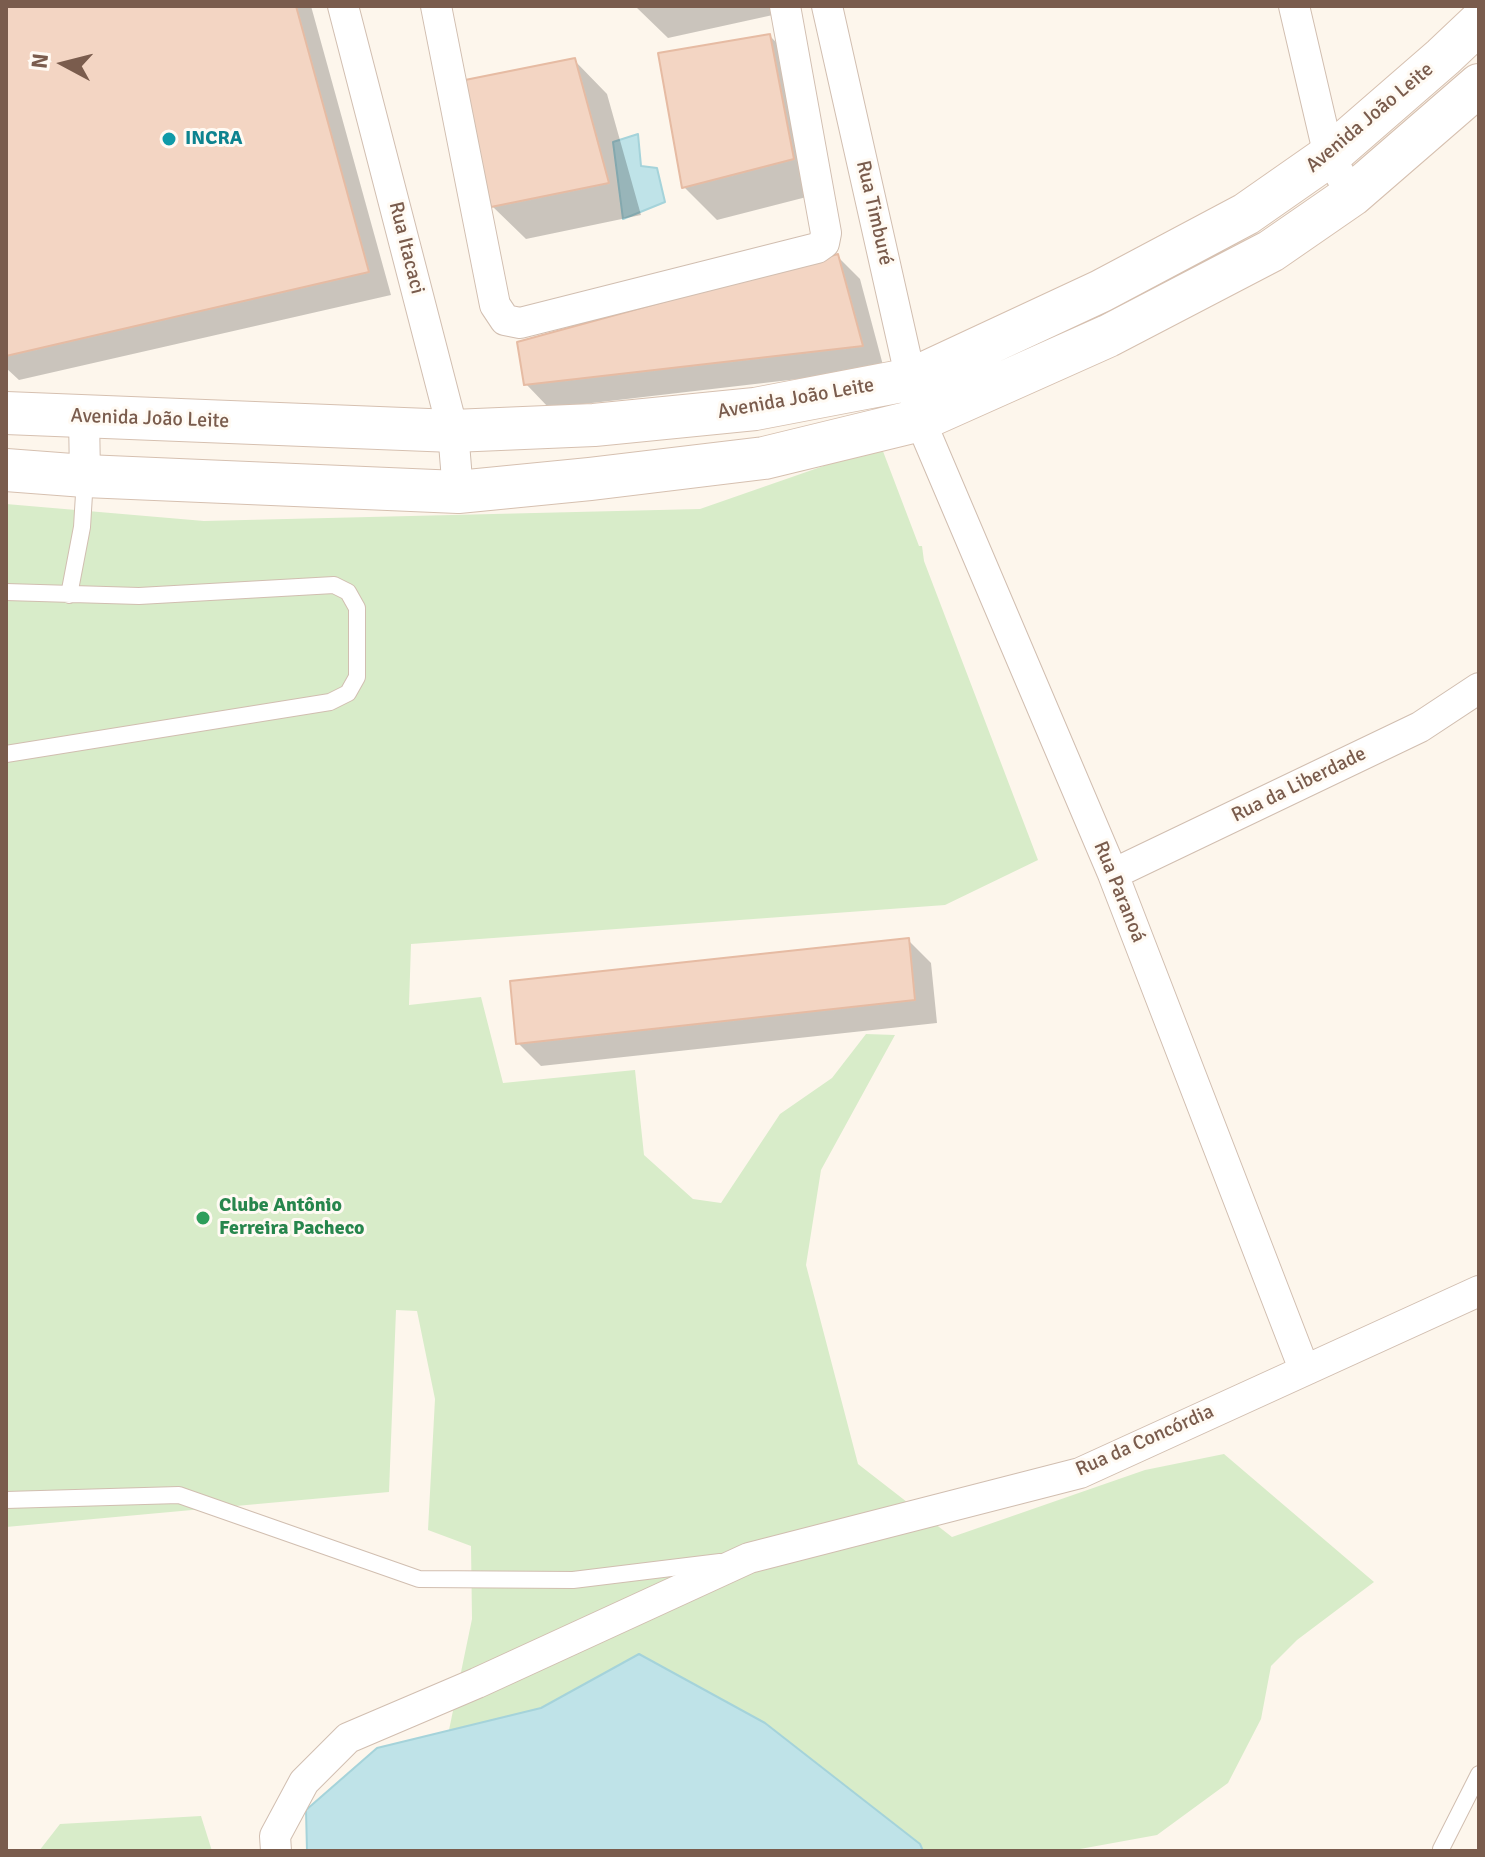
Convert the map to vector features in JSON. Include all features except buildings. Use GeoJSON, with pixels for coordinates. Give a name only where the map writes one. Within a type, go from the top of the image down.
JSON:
{"type":"FeatureCollection","features":[{"type":"Feature","properties":{"kind":"street","name":"Rua Itacaci"},"geometry":{"type":"LineString","coordinates":[[343,6],[453,431],[458,492]]}},
{"type":"Feature","properties":{"kind":"street"},"geometry":{"type":"LineString","coordinates":[[446,8],[495,305],[505,320],[520,323],[817,248],[824,243],[826,233],[785,6]]}},
{"type":"Feature","properties":{"kind":"street","name":"Rua Timburé"},"geometry":{"type":"LineString","coordinates":[[827,6],[920,420]]}},
{"type":"Feature","properties":{"kind":"street"},"geometry":{"type":"LineString","coordinates":[[1294,6],[1329,156],[1352,195]]}},
{"type":"Feature","properties":{"kind":"street","name":"Avenida João Leite"},"geometry":{"type":"LineString","coordinates":[[6,413],[453,431],[594,425],[755,409],[912,379],[1101,291],[1233,221],[1329,156],[1479,23]]}},
{"type":"Feature","properties":{"kind":"street"},"geometry":{"type":"LineString","coordinates":[[6,470],[458,492],[764,458],[920,420],[1108,336],[1271,251],[1352,195],[1479,85]]}},
{"type":"Feature","properties":{"kind":"street"},"geometry":{"type":"LineString","coordinates":[[808,134],[827,96],[847,92]]}},
{"type":"Feature","properties":{"kind":"street"},"geometry":{"type":"LineString","coordinates":[[84,416],[85,476]]}},
{"type":"Feature","properties":{"kind":"street","name":"Rua Paranoá"},"geometry":{"type":"LineString","coordinates":[[920,420],[1113,874],[1304,1369]]}},
{"type":"Feature","properties":{"kind":"street","name":"Rua da Liberdade"},"geometry":{"type":"LineString","coordinates":[[1113,874],[1420,727],[1479,688]]}},
{"type":"Feature","properties":{"kind":"street","name":"Rua da Concórdia"},"geometry":{"type":"LineString","coordinates":[[276,1851],[275,1836],[304,1782],[348,1738],[477,1683],[749,1558],[1080,1473],[1479,1291]]}},
{"type":"Feature","properties":{"kind":"lane"},"geometry":{"type":"LineString","coordinates":[[69,595],[82,527],[85,476]]}},
{"type":"Feature","properties":{"kind":"lane"},"geometry":{"type":"LineString","coordinates":[[6,592],[139,596],[334,585],[348,592],[357,608],[357,677],[348,693],[330,702],[6,754]]}},
{"type":"Feature","properties":{"kind":"lane"},"geometry":{"type":"LineString","coordinates":[[6,1500],[179,1495],[419,1579],[573,1580],[749,1558]]}},
{"type":"Feature","properties":{"kind":"lane"},"geometry":{"type":"LineString","coordinates":[[1441,1849],[1479,1774]]}},
{"type":"Feature","properties":{"kind":"green space","name":"Clube Antônio Ferreira Pacheco"},"geometry":{"type":"Polygon","coordinates":[[[881,446],[919,546],[922,546],[924,561],[1038,860],[945,905],[411,944],[409,1005],[481,997],[503,1083],[635,1070],[644,1155],[693,1199],[721,1203],[780,1114],[832,1078],[866,1034],[895,1035],[821,1170],[806,1265],[858,1464],[952,1537],[1145,1470],[1224,1454],[1374,1582],[1297,1640],[1271,1666],[1261,1719],[1228,1783],[1157,1835],[1069,1851],[902,1851],[639,1654],[541,1708],[449,1730],[472,1619],[471,1546],[428,1530],[435,1399],[417,1311],[396,1310],[389,1492],[6,1527],[6,504],[204,521],[700,509],[881,446]]]}},
{"type":"Feature","properties":{"kind":"green space"},"geometry":{"type":"Polygon","coordinates":[[[201,1816],[212,1851],[39,1851],[60,1824],[201,1816]]]}},
{"type":"Feature","properties":{"kind":"water"},"geometry":{"type":"Polygon","coordinates":[[[638,134],[641,166],[657,168],[665,202],[623,219],[613,142],[638,134]]]}},
{"type":"Feature","properties":{"kind":"water"},"geometry":{"type":"Polygon","coordinates":[[[639,1654],[765,1723],[920,1844],[923,1851],[307,1851],[306,1810],[377,1748],[541,1708],[639,1654]]]}},
{"type":"Feature","properties":{"kind":"place","name":"INCRA"},"geometry":{"type":"Point","coordinates":[169,139]}},
{"type":"Feature","properties":{"kind":"place","name":"Clube Antônio Ferreira Pacheco"},"geometry":{"type":"Point","coordinates":[203,1218]}}]}
